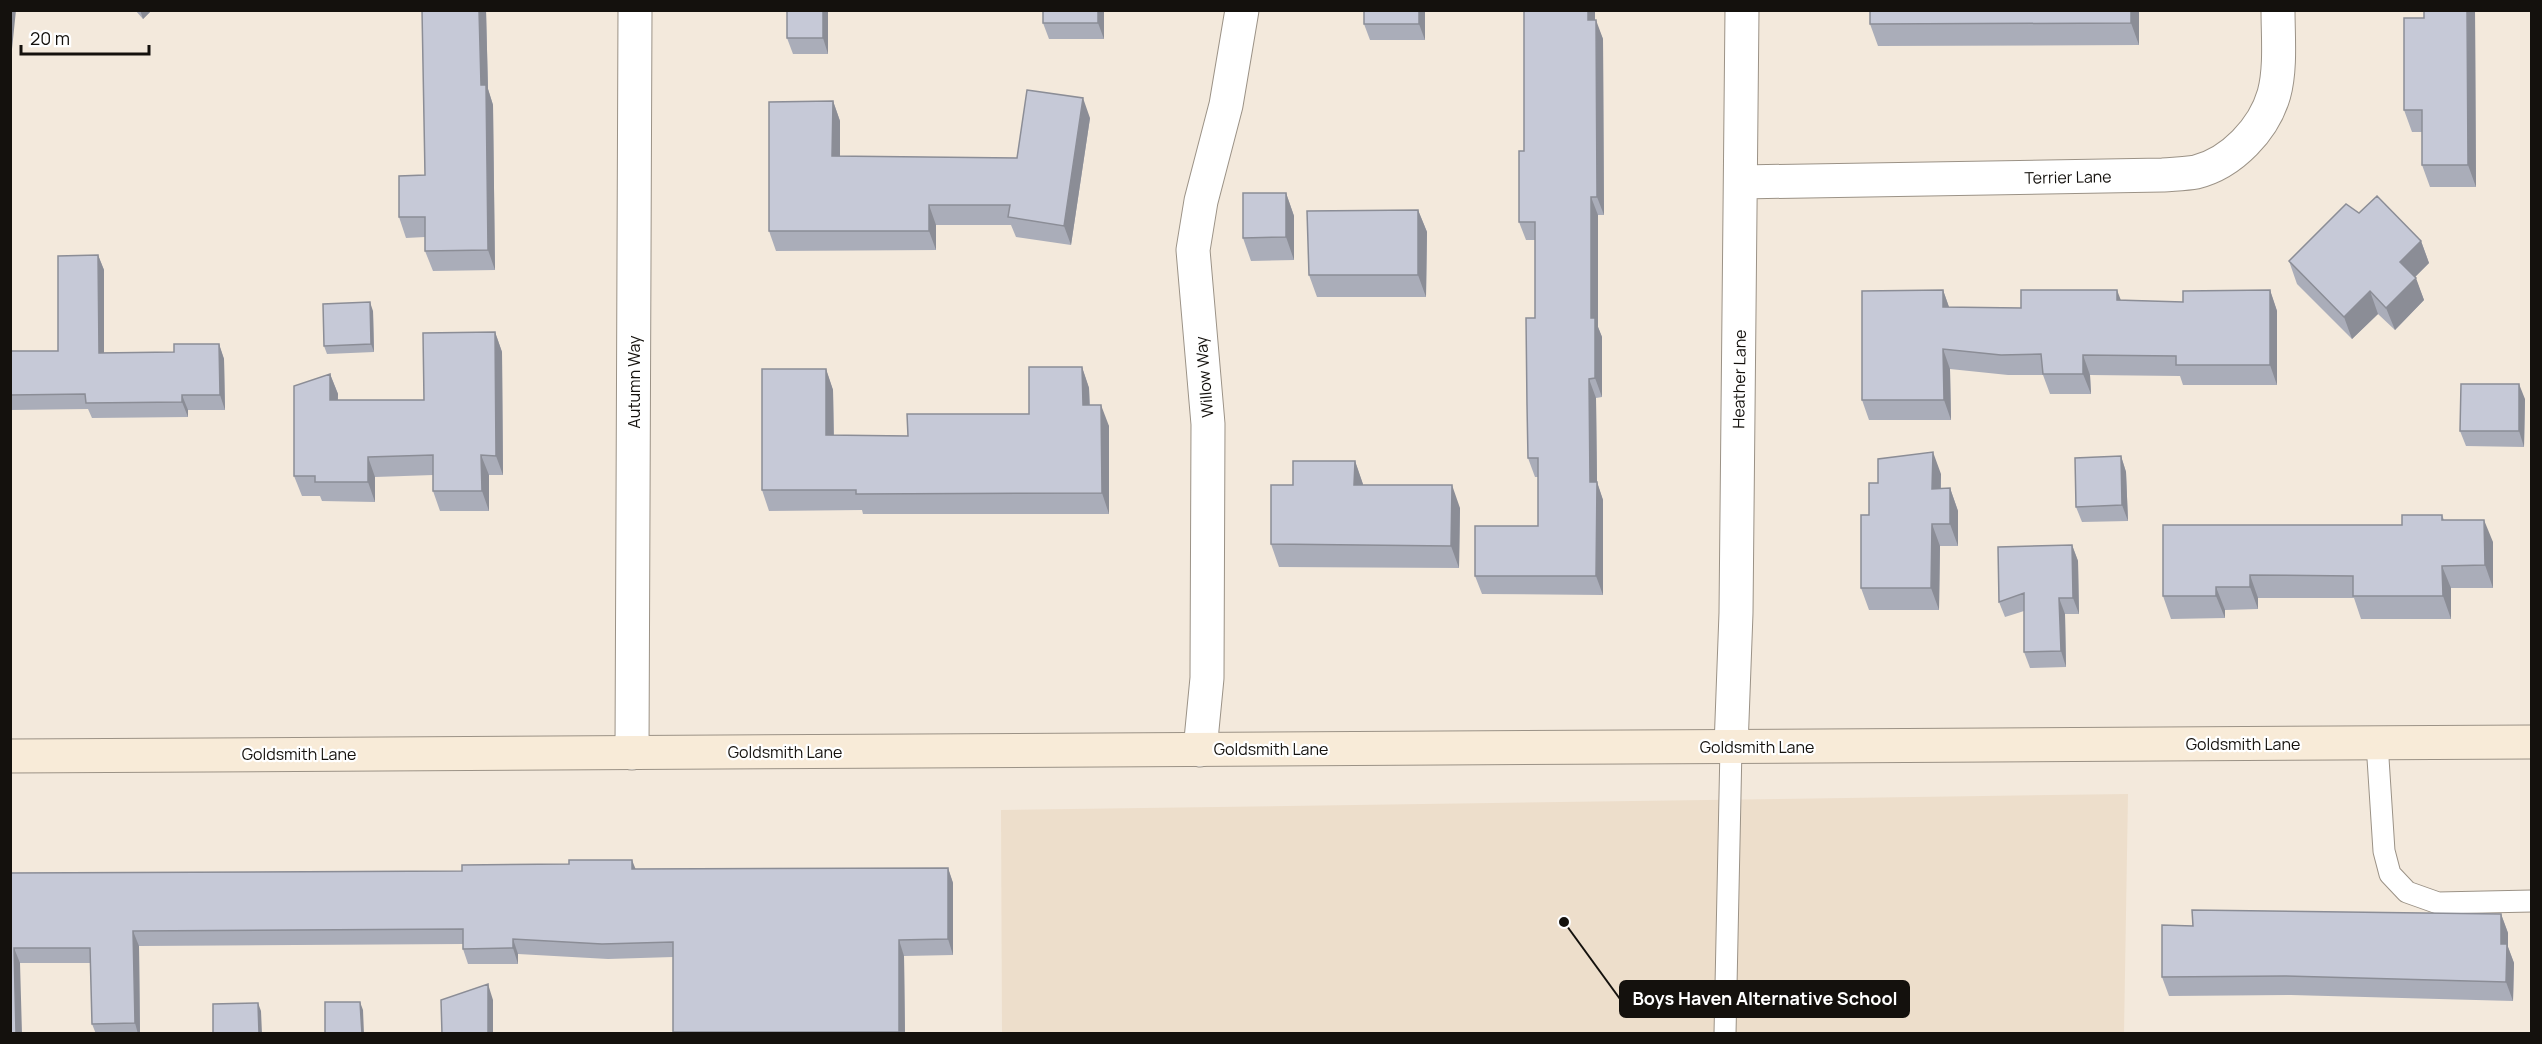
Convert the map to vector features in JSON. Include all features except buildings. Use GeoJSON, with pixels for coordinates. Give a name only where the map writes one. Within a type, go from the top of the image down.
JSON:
{"type":"FeatureCollection","features":[{"type":"Feature","properties":{"kind":"street","name":"Autumn Way"},"geometry":{"type":"LineString","coordinates":[[632,753],[635,10]]}},
{"type":"Feature","properties":{"kind":"street","name":"Willow Way"},"geometry":{"type":"LineString","coordinates":[[1200,750],[1208,678],[1208,424],[1193,250],[1201,201],[1228,94],[1242,10]]}},
{"type":"Feature","properties":{"kind":"street","name":"Heather Lane"},"geometry":{"type":"LineString","coordinates":[[1731,747],[1736,612],[1742,10]]}},
{"type":"Feature","properties":{"kind":"street","name":"Terrier Lane"},"geometry":{"type":"LineString","coordinates":[[1742,182],[2163,175],[2196,172],[2219,163],[2250,139],[2264,117],[2274,92],[2278,10]]}},
{"type":"Feature","properties":{"kind":"street","name":"Goldsmith Lane"},"geometry":{"type":"LineString","coordinates":[[10,756],[2532,742]]}},
{"type":"Feature","properties":{"kind":"lane"},"geometry":{"type":"LineString","coordinates":[[2377,743],[2385,851],[2390,874],[2407,892],[2438,903],[2532,902]]}},
{"type":"Feature","properties":{"kind":"lane"},"geometry":{"type":"LineString","coordinates":[[1725,1034],[1731,747]]}},
{"type":"Feature","properties":{"kind":"shaded area"},"geometry":{"type":"Polygon","coordinates":[[[2128,794],[2124,1033],[1002,1033],[1001,810],[2128,794]]]}},
{"type":"Feature","properties":{"kind":"place","name":"Boys Haven Alternative School"},"geometry":{"type":"Point","coordinates":[1564,922]}}]}
